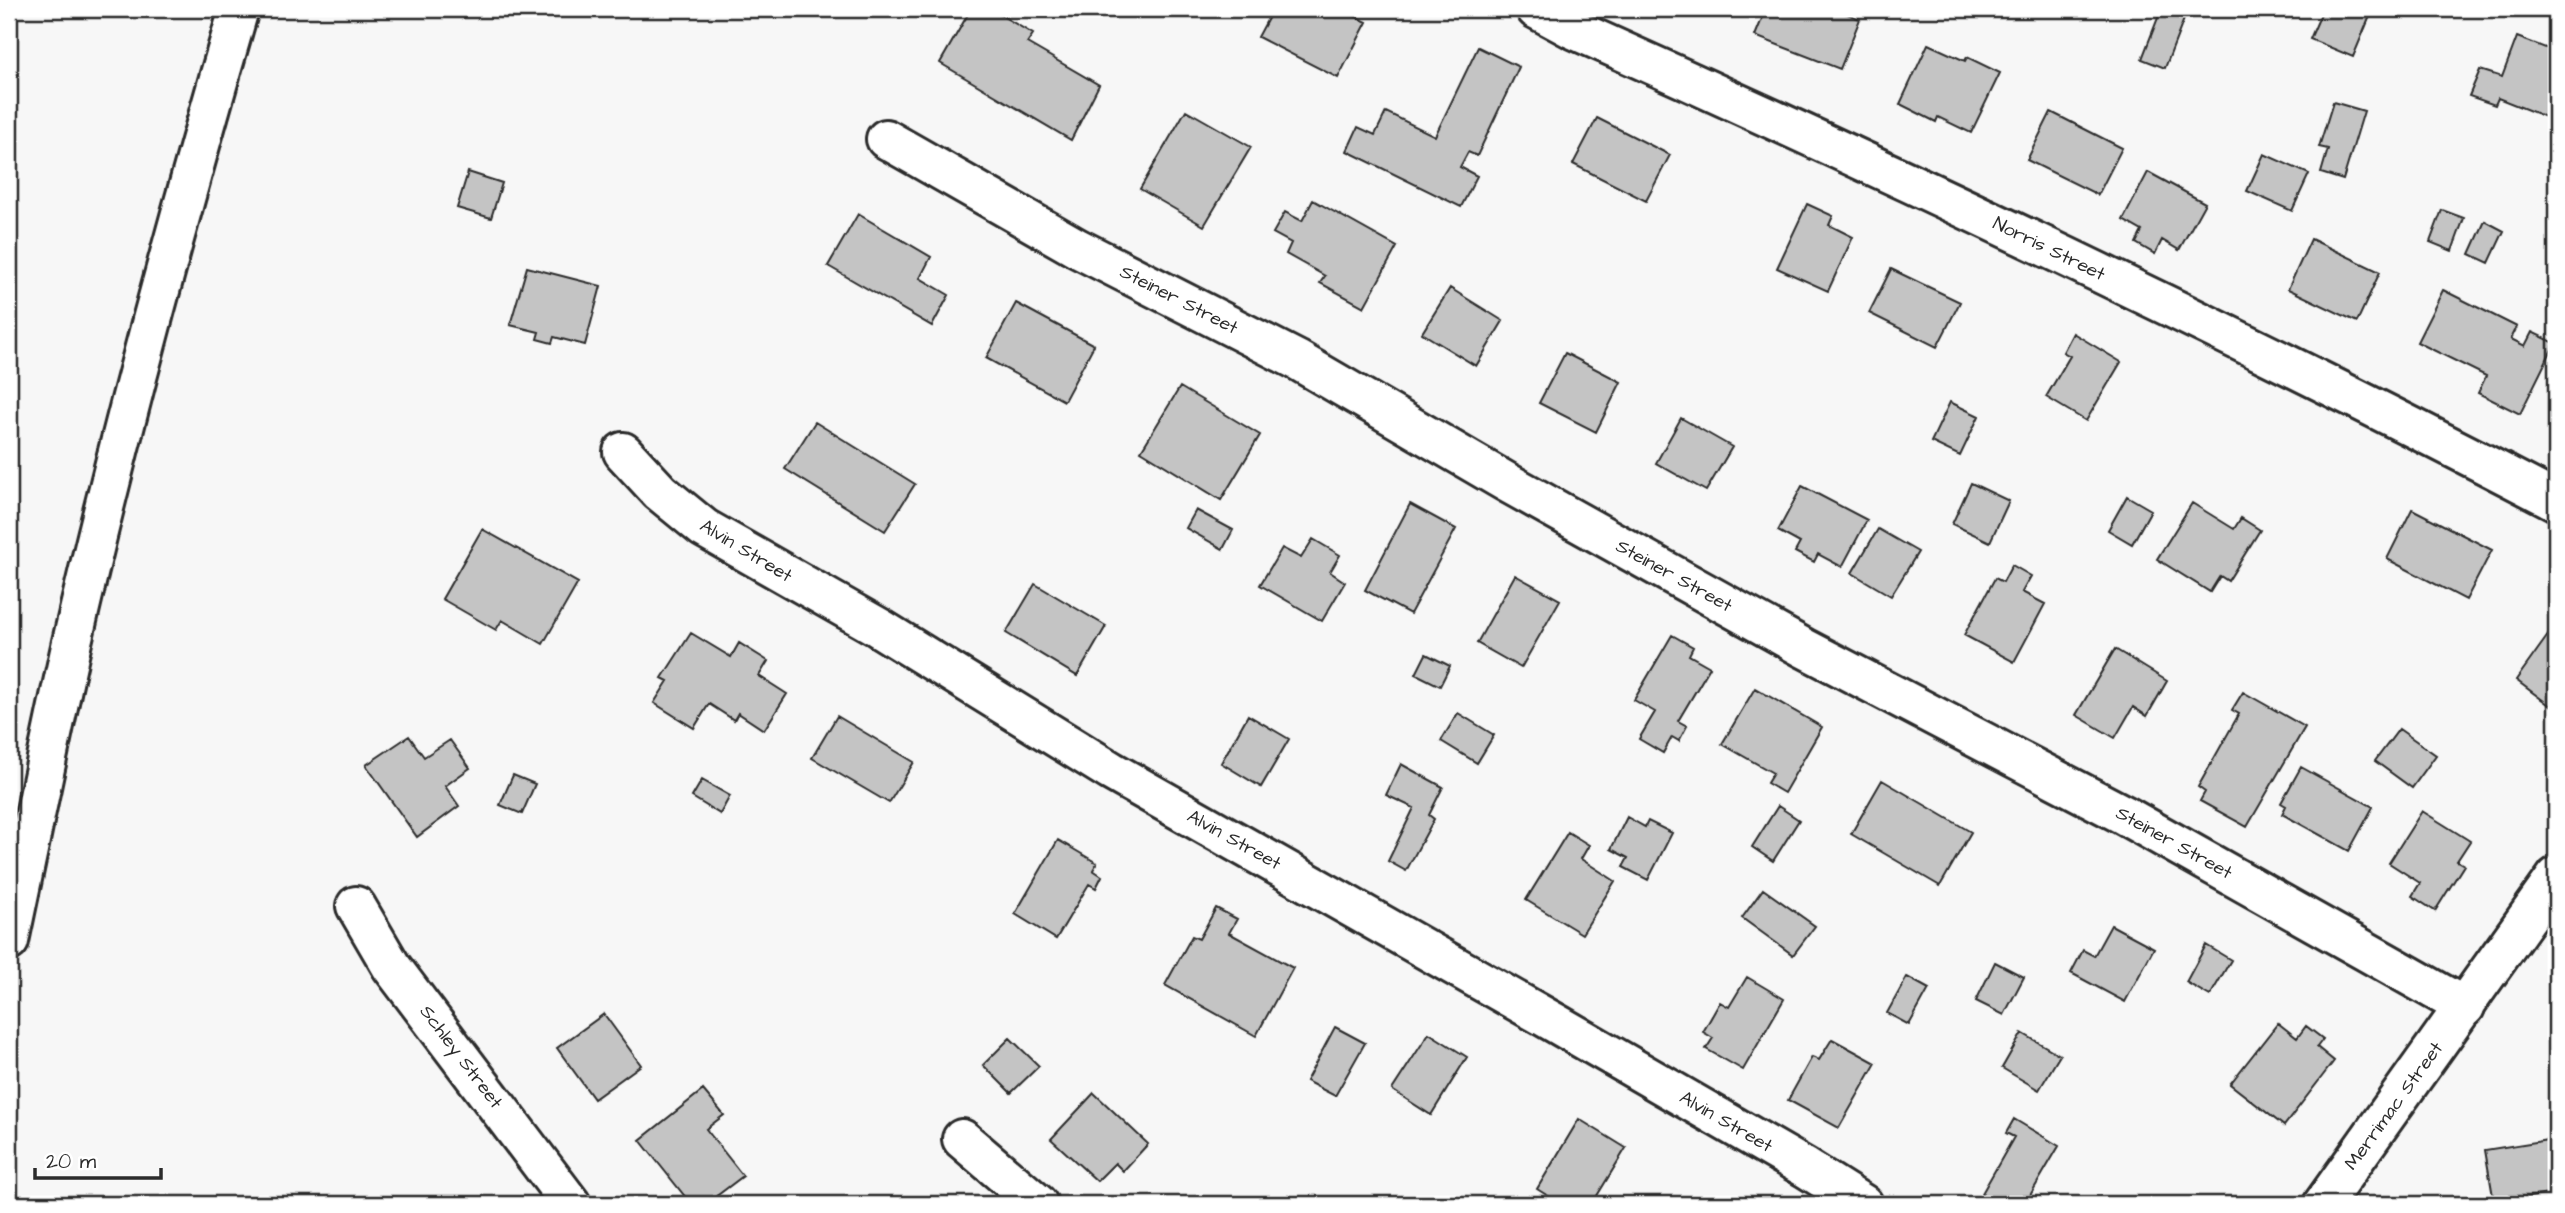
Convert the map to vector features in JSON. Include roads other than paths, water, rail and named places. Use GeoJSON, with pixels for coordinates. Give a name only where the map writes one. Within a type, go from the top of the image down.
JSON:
{"type":"FeatureCollection","features":[{"type":"Feature","properties":{"kind":"main road"},"geometry":{"type":"LineString","coordinates":[[9,941],[72,641],[141,362],[190,177],[239,9]]}},
{"type":"Feature","properties":{"kind":"main road","name":"Norris Street"},"geometry":{"type":"LineString","coordinates":[[1536,9],[1573,29],[1906,179],[2057,254],[2238,338],[2556,500]]}},
{"type":"Feature","properties":{"kind":"main road","name":"Steiner Street"},"geometry":{"type":"LineString","coordinates":[[886,139],[1077,248],[1297,360],[1508,483],[1804,648],[2124,815],[2465,1007]]}},
{"type":"Feature","properties":{"kind":"main road","name":"Alvin Street"},"geometry":{"type":"LineString","coordinates":[[623,452],[660,492],[704,528],[878,627],[1111,771],[1533,1010],[1806,1168],[1863,1204]]}},
{"type":"Feature","properties":{"kind":"main road","name":"Merrimac Street"},"geometry":{"type":"LineString","coordinates":[[2323,1204],[2556,877]]}},
{"type":"Feature","properties":{"kind":"main road","name":"Schley Street"},"geometry":{"type":"LineString","coordinates":[[356,906],[391,966],[571,1204]]}},
{"type":"Feature","properties":{"kind":"main road"},"geometry":{"type":"LineString","coordinates":[[962,1139],[1038,1204]]}}]}
